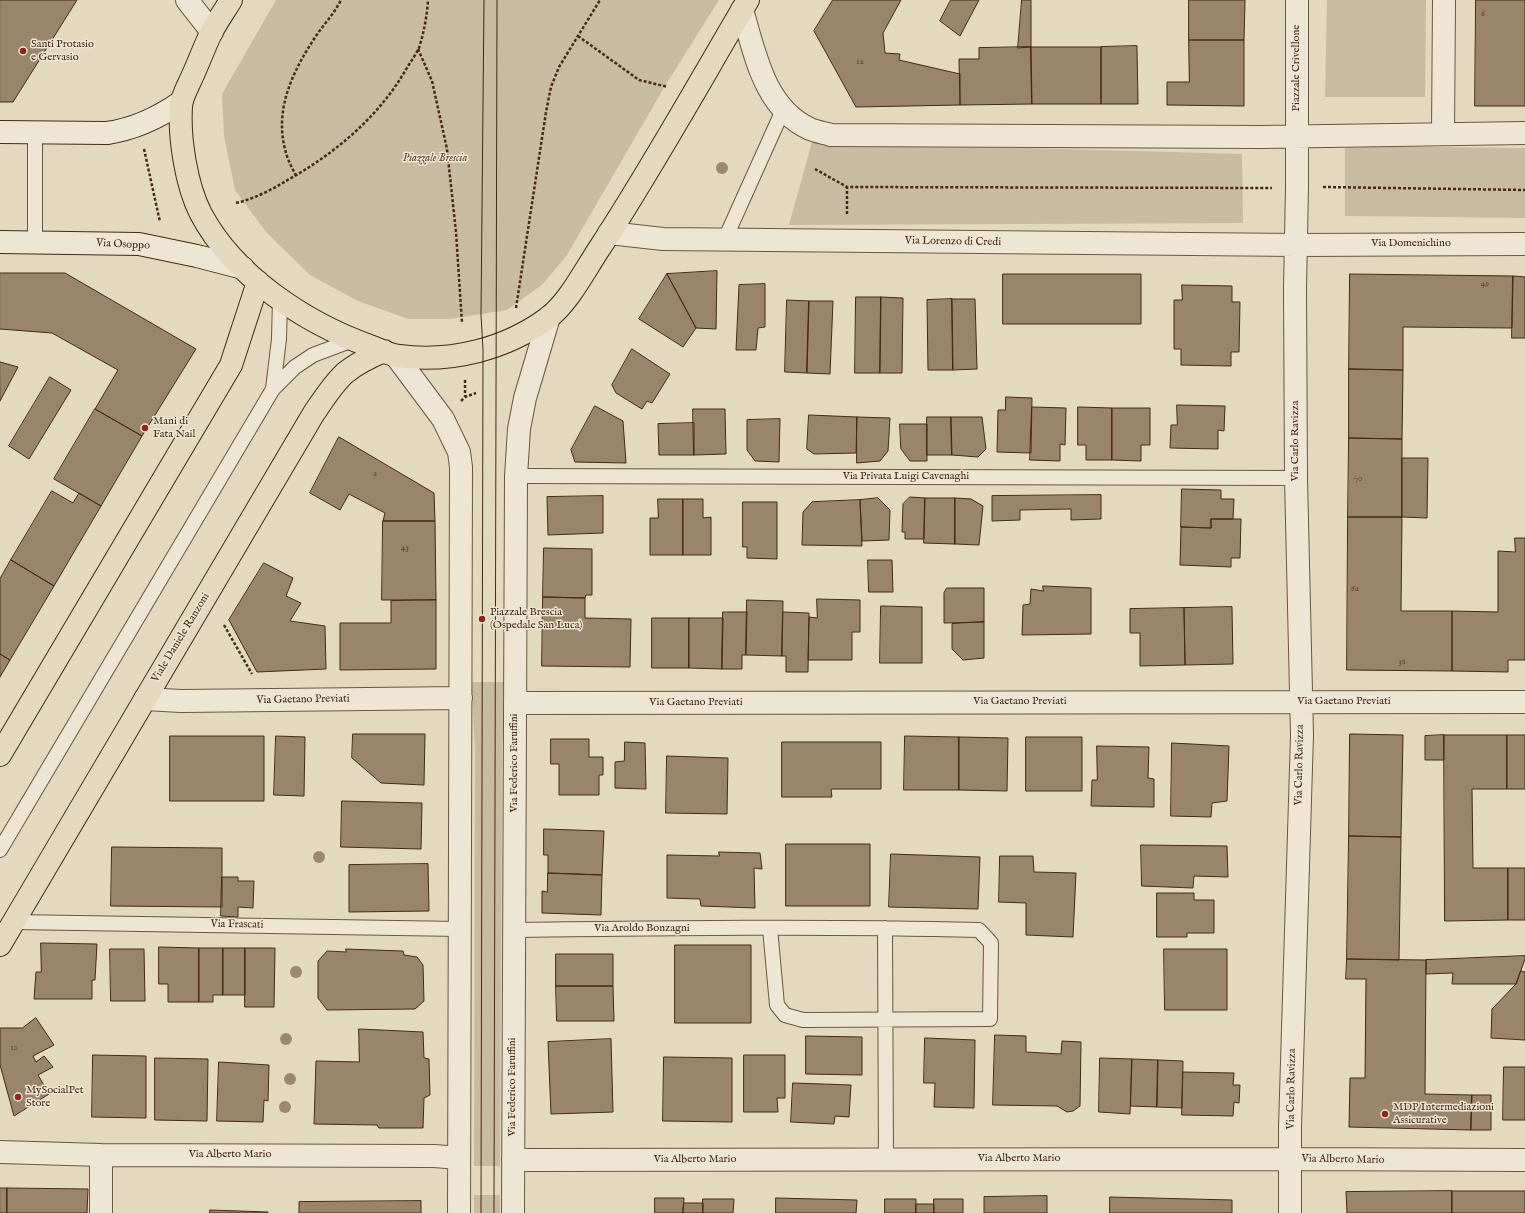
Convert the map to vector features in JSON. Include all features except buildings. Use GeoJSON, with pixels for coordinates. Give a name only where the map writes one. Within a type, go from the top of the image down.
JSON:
{"type":"FeatureCollection","features":[{"type":"Feature","properties":{"kind":"main road"},"geometry":{"type":"LineString","coordinates":[[231,0],[212,32],[181,102],[181,139],[194,196],[200,212],[213,235],[228,255],[280,299],[318,323],[353,340],[390,353],[422,358],[463,355],[496,346],[517,336],[549,317],[567,297],[609,233],[745,5]]}},
{"type":"Feature","properties":{"kind":"main road"},"geometry":{"type":"LineString","coordinates":[[0,755],[231,365],[251,275]]}},
{"type":"Feature","properties":{"kind":"main road","name":"Viale Daniele Ranzoni"},"geometry":{"type":"LineString","coordinates":[[0,945],[314,413],[345,373],[365,359],[390,353]]}},
{"type":"Feature","properties":{"kind":"street"},"geometry":{"type":"LineString","coordinates":[[187,0],[212,32]]}},
{"type":"Feature","properties":{"kind":"street","name":"Piazzale Crivellone"},"geometry":{"type":"LineString","coordinates":[[1297,0],[1297,245]]}},
{"type":"Feature","properties":{"kind":"street"},"geometry":{"type":"LineString","coordinates":[[1443,134],[1444,0]]}},
{"type":"Feature","properties":{"kind":"street"},"geometry":{"type":"LineString","coordinates":[[745,5],[759,67],[768,88],[783,110],[798,122],[811,130],[831,134],[1297,136],[1525,133]]}},
{"type":"Feature","properties":{"kind":"street"},"geometry":{"type":"LineString","coordinates":[[0,132],[107,133],[151,121],[166,113],[181,102]]}},
{"type":"Feature","properties":{"kind":"street","name":"Via Lorenzo di Credi"},"geometry":{"type":"LineString","coordinates":[[609,233],[663,239],[1297,245]]}},
{"type":"Feature","properties":{"kind":"street","name":"Via Osoppo"},"geometry":{"type":"LineString","coordinates":[[0,242],[139,244],[197,256],[251,275]]}},
{"type":"Feature","properties":{"kind":"street","name":"Via Domenichino"},"geometry":{"type":"LineString","coordinates":[[1297,245],[1525,244]]}},
{"type":"Feature","properties":{"kind":"street","name":"Via Carlo Ravizza"},"geometry":{"type":"LineString","coordinates":[[1290,1213],[1290,1127],[1302,736],[1296,478],[1295,288],[1297,245]]}},
{"type":"Feature","properties":{"kind":"street","name":"Via Federico Faruffini"},"geometry":{"type":"LineString","coordinates":[[513,1213],[516,476],[519,428],[525,398],[549,317]]}},
{"type":"Feature","properties":{"kind":"street"},"geometry":{"type":"LineString","coordinates":[[390,353],[443,419],[459,452],[462,467],[460,1213]]}},
{"type":"Feature","properties":{"kind":"street","name":"Via Gaetano Previati"},"geometry":{"type":"LineString","coordinates":[[145,699],[180,701],[461,698]]}},
{"type":"Feature","properties":{"kind":"street","name":"Via Gaetano Previati"},"geometry":{"type":"LineString","coordinates":[[515,703],[1525,702]]}},
{"type":"Feature","properties":{"kind":"street","name":"Via Alberto Mario"},"geometry":{"type":"LineString","coordinates":[[0,1152],[101,1155],[434,1156],[460,1158]]}},
{"type":"Feature","properties":{"kind":"street"},"geometry":{"type":"LineString","coordinates":[[101,1155],[101,1213]]}},
{"type":"Feature","properties":{"kind":"street","name":"Via Alberto Mario"},"geometry":{"type":"LineString","coordinates":[[513,1160],[1525,1160]]}},
{"type":"Feature","properties":{"kind":"lane"},"geometry":{"type":"LineString","coordinates":[[725,239],[783,110]]}},
{"type":"Feature","properties":{"kind":"lane"},"geometry":{"type":"LineString","coordinates":[[34,132],[35,242]]}},
{"type":"Feature","properties":{"kind":"lane"},"geometry":{"type":"LineString","coordinates":[[272,389],[278,346],[280,299]]}},
{"type":"Feature","properties":{"kind":"lane"},"geometry":{"type":"LineString","coordinates":[[0,850],[272,389],[295,366],[312,355],[353,340]]}},
{"type":"Feature","properties":{"kind":"lane","name":"Via Privata Luigi Cavenaghi"},"geometry":{"type":"LineString","coordinates":[[516,476],[1296,478]]}},
{"type":"Feature","properties":{"kind":"lane","name":"Via Frascati"},"geometry":{"type":"LineString","coordinates":[[14,922],[460,929]]}},
{"type":"Feature","properties":{"kind":"lane","name":"Via Aroldo Bonzagni"},"geometry":{"type":"LineString","coordinates":[[514,930],[770,928],[885,928],[979,930],[991,943],[990,1019],[804,1020],[785,1015],[777,1005],[770,928]]}},
{"type":"Feature","properties":{"kind":"lane"},"geometry":{"type":"LineString","coordinates":[[885,928],[886,1160]]}},
{"type":"Feature","properties":{"kind":"path"},"geometry":{"type":"LineString","coordinates":[[296,176],[287,157],[282,130],[284,105],[290,83],[302,59],[341,0]]}},
{"type":"Feature","properties":{"kind":"path"},"geometry":{"type":"LineString","coordinates":[[236,203],[269,191],[296,176],[351,137],[377,110],[398,83],[418,49],[427,14],[428,0]]}},
{"type":"Feature","properties":{"kind":"path"},"geometry":{"type":"LineString","coordinates":[[516,311],[550,94],[559,67],[600,0]]}},
{"type":"Feature","properties":{"kind":"path"},"geometry":{"type":"LineString","coordinates":[[578,36],[639,80],[669,87]]}},
{"type":"Feature","properties":{"kind":"path"},"geometry":{"type":"LineString","coordinates":[[418,49],[432,81],[447,149],[456,232],[462,323]]}},
{"type":"Feature","properties":{"kind":"path"},"geometry":{"type":"LineString","coordinates":[[143,149],[160,222]]}},
{"type":"Feature","properties":{"kind":"path"},"geometry":{"type":"LineString","coordinates":[[815,170],[847,187],[1272,188]]}},
{"type":"Feature","properties":{"kind":"path"},"geometry":{"type":"LineString","coordinates":[[847,187],[847,216]]}},
{"type":"Feature","properties":{"kind":"path"},"geometry":{"type":"LineString","coordinates":[[1323,188],[1525,190]]}},
{"type":"Feature","properties":{"kind":"path"},"geometry":{"type":"LineString","coordinates":[[465,379],[465,397],[476,393]]}},
{"type":"Feature","properties":{"kind":"path"},"geometry":{"type":"LineString","coordinates":[[224,625],[253,675]]}},
{"type":"Feature","properties":{"kind":"green space","name":"Piazzale Brescia"},"geometry":{"type":"Polygon","coordinates":[[[276,0],[719,0],[665,86],[567,255],[543,284],[507,310],[450,319],[408,319],[358,301],[310,275],[266,232],[235,190],[224,136],[222,94],[276,0]]]}},
{"type":"Feature","properties":{"kind":"green space"},"geometry":{"type":"Polygon","coordinates":[[[1327,0],[1426,0],[1425,97],[1325,97],[1327,0]]]}},
{"type":"Feature","properties":{"kind":"green space"},"geometry":{"type":"Polygon","coordinates":[[[812,142],[1242,154],[1243,223],[789,225],[812,142]]]}},
{"type":"Feature","properties":{"kind":"green space"},"geometry":{"type":"Polygon","coordinates":[[[1345,146],[1525,148],[1525,218],[1345,216],[1345,146]]]}},
{"type":"Feature","properties":{"kind":"green space"},"geometry":{"type":"Polygon","coordinates":[[[471,682],[506,682],[502,748],[500,1166],[474,1166],[475,747],[471,682]]]}},
{"type":"Feature","properties":{"kind":"green space"},"geometry":{"type":"Polygon","coordinates":[[[474,1195],[500,1195],[500,1213],[474,1213],[474,1195]]]}},
{"type":"Feature","properties":{"kind":"tram line"},"geometry":{"type":"LineString","coordinates":[[481,1213],[483,350],[481,315],[484,0]]}},
{"type":"Feature","properties":{"kind":"tram line"},"geometry":{"type":"LineString","coordinates":[[494,1213],[497,0]]}},
{"type":"Feature","properties":{"kind":"place","name":"Santi Protasio e Gervasio"},"geometry":{"type":"Point","coordinates":[23,51]}},
{"type":"Feature","properties":{"kind":"place","name":"Mani di Fata Nail"},"geometry":{"type":"Point","coordinates":[145,428]}},
{"type":"Feature","properties":{"kind":"place","name":"Piazzale Brescia (Ospedale San Luca)"},"geometry":{"type":"Point","coordinates":[482,619]}},
{"type":"Feature","properties":{"kind":"place","name":"MySocialPet Store"},"geometry":{"type":"Point","coordinates":[18,1097]}},
{"type":"Feature","properties":{"kind":"place","name":"MDP Intermediazioni Assicurative"},"geometry":{"type":"Point","coordinates":[1385,1114]}}]}
